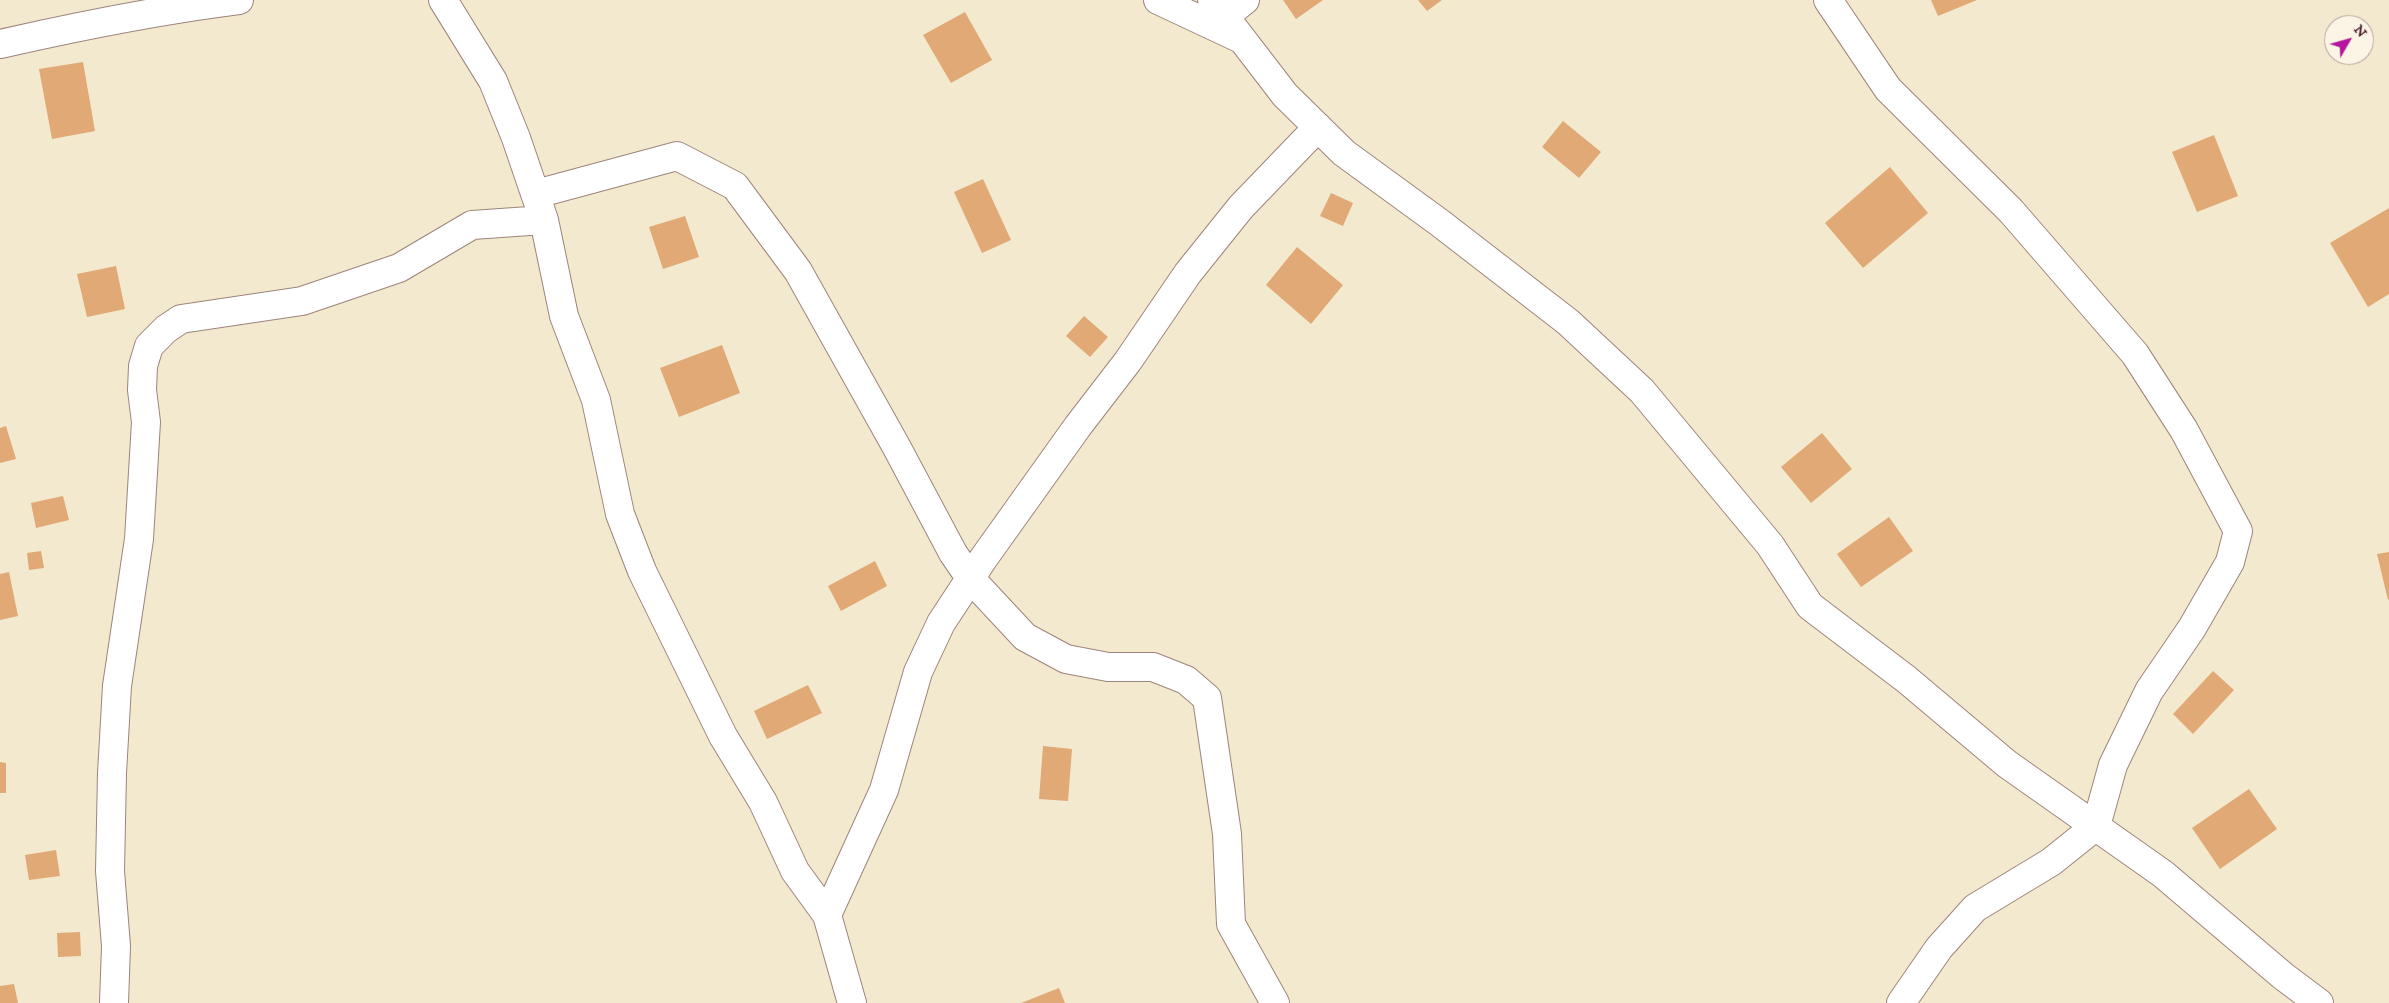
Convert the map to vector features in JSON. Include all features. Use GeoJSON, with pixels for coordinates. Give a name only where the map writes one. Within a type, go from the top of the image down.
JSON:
{"type":"FeatureCollection","features":[{"type":"Feature","properties":{"kind":"street"},"geometry":{"type":"LineString","coordinates":[[0,44],[68,28],[176,8],[239,0]]}},
{"type":"Feature","properties":{"kind":"street"},"geometry":{"type":"LineString","coordinates":[[443,0],[493,81],[536,194],[544,220],[564,316],[596,400],[620,514],[642,571],[723,736],[763,802],[795,871],[826,915],[852,1003]]}},
{"type":"Feature","properties":{"kind":"street"},"geometry":{"type":"LineString","coordinates":[[1158,0],[1245,40]]}},
{"type":"Feature","properties":{"kind":"street"},"geometry":{"type":"LineString","coordinates":[[1828,0],[1888,89],[2011,211],[2135,354],[2184,430],[2238,531],[2230,562],[2192,628],[2150,691],[2113,765],[2096,826],[2051,862],[1975,908],[1939,948],[1901,1003]]}},
{"type":"Feature","properties":{"kind":"street"},"geometry":{"type":"LineString","coordinates":[[1227,5],[1245,40],[1285,95],[1344,153],[1440,223],[1568,322],[1642,391],[1770,545],[1810,606],[1906,679],[2007,764],[2163,874],[2276,970],[2319,1003]]}},
{"type":"Feature","properties":{"kind":"street"},"geometry":{"type":"LineString","coordinates":[[826,915],[884,790],[918,672],[941,624],[970,578],[1188,273],[1241,207],[1318,127]]}},
{"type":"Feature","properties":{"kind":"street"},"geometry":{"type":"LineString","coordinates":[[536,194],[677,156],[735,186],[798,271],[896,446],[953,553],[970,578],[1025,637],[1066,659],[1108,667],[1153,668],[1186,680],[1207,698],[1226,834],[1231,924],[1275,1003]]}},
{"type":"Feature","properties":{"kind":"street"},"geometry":{"type":"LineString","coordinates":[[114,1003],[116,946],[110,871],[113,763],[118,686],[138,540],[146,422],[142,390],[143,366],[149,346],[181,319],[302,301],[399,268],[472,225],[544,220]]}},
{"type":"Feature","properties":{"kind":"building"},"geometry":{"type":"Polygon","coordinates":[[[1283,0],[1323,0],[1296,19],[1283,0]]]}},
{"type":"Feature","properties":{"kind":"building"},"geometry":{"type":"Polygon","coordinates":[[[1418,0],[1442,0],[1427,11],[1418,0]]]}},
{"type":"Feature","properties":{"kind":"building"},"geometry":{"type":"Polygon","coordinates":[[[1931,0],[1977,0],[1938,16],[1931,0]]]}},
{"type":"Feature","properties":{"kind":"building"},"geometry":{"type":"Polygon","coordinates":[[[965,12],[992,60],[951,83],[923,35],[965,12]]]}},
{"type":"Feature","properties":{"kind":"building"},"geometry":{"type":"Polygon","coordinates":[[[83,62],[95,131],[52,139],[39,69],[83,62]]]}},
{"type":"Feature","properties":{"kind":"building"},"geometry":{"type":"Polygon","coordinates":[[[1563,121],[1601,152],[1579,178],[1542,147],[1563,121]]]}},
{"type":"Feature","properties":{"kind":"building"},"geometry":{"type":"Polygon","coordinates":[[[2214,135],[2238,196],[2197,212],[2172,152],[2214,135]]]}},
{"type":"Feature","properties":{"kind":"building"},"geometry":{"type":"Polygon","coordinates":[[[1890,167],[1928,213],[1863,268],[1825,223],[1890,167]]]}},
{"type":"Feature","properties":{"kind":"building"},"geometry":{"type":"Polygon","coordinates":[[[983,179],[1011,240],[982,253],[954,192],[983,179]]]}},
{"type":"Feature","properties":{"kind":"building"},"geometry":{"type":"Polygon","coordinates":[[[1331,193],[1353,203],[1343,226],[1320,216],[1331,193]]]}},
{"type":"Feature","properties":{"kind":"building"},"geometry":{"type":"Polygon","coordinates":[[[2389,208],[2389,294],[2368,307],[2330,243],[2389,208]]]}},
{"type":"Feature","properties":{"kind":"building"},"geometry":{"type":"Polygon","coordinates":[[[685,216],[699,257],[663,269],[649,227],[685,216]]]}},
{"type":"Feature","properties":{"kind":"building"},"geometry":{"type":"Polygon","coordinates":[[[1297,247],[1343,285],[1311,324],[1266,285],[1297,247]]]}},
{"type":"Feature","properties":{"kind":"building"},"geometry":{"type":"Polygon","coordinates":[[[116,266],[125,309],[87,317],[77,274],[116,266]]]}},
{"type":"Feature","properties":{"kind":"building"},"geometry":{"type":"Polygon","coordinates":[[[1084,316],[1108,337],[1090,357],[1066,336],[1084,316]]]}},
{"type":"Feature","properties":{"kind":"building"},"geometry":{"type":"Polygon","coordinates":[[[722,345],[740,393],[679,417],[660,368],[722,345]]]}},
{"type":"Feature","properties":{"kind":"building"},"geometry":{"type":"Polygon","coordinates":[[[6,426],[16,459],[0,463],[0,428],[6,426]]]}},
{"type":"Feature","properties":{"kind":"building"},"geometry":{"type":"Polygon","coordinates":[[[1822,433],[1852,469],[1811,503],[1781,467],[1822,433]]]}},
{"type":"Feature","properties":{"kind":"building"},"geometry":{"type":"Polygon","coordinates":[[[63,496],[69,520],[36,528],[31,503],[63,496]]]}},
{"type":"Feature","properties":{"kind":"building"},"geometry":{"type":"Polygon","coordinates":[[[1889,517],[1913,551],[1861,587],[1837,554],[1889,517]]]}},
{"type":"Feature","properties":{"kind":"building"},"geometry":{"type":"Polygon","coordinates":[[[41,551],[44,568],[29,570],[27,553],[41,551]]]}},
{"type":"Feature","properties":{"kind":"building"},"geometry":{"type":"Polygon","coordinates":[[[2389,552],[2389,599],[2388,600],[2377,554],[2389,552]]]}},
{"type":"Feature","properties":{"kind":"building"},"geometry":{"type":"Polygon","coordinates":[[[875,561],[887,586],[841,611],[828,586],[875,561]]]}},
{"type":"Feature","properties":{"kind":"building"},"geometry":{"type":"Polygon","coordinates":[[[9,572],[18,616],[0,620],[0,574],[9,572]]]}},
{"type":"Feature","properties":{"kind":"building"},"geometry":{"type":"Polygon","coordinates":[[[2213,671],[2234,690],[2193,734],[2173,714],[2213,671]]]}},
{"type":"Feature","properties":{"kind":"building"},"geometry":{"type":"Polygon","coordinates":[[[808,685],[822,713],[767,739],[754,711],[808,685]]]}},
{"type":"Feature","properties":{"kind":"building"},"geometry":{"type":"Polygon","coordinates":[[[1043,746],[1072,749],[1068,801],[1039,799],[1043,746]]]}},
{"type":"Feature","properties":{"kind":"building"},"geometry":{"type":"Polygon","coordinates":[[[0,762],[6,763],[6,793],[0,793],[0,762]]]}},
{"type":"Feature","properties":{"kind":"building"},"geometry":{"type":"Polygon","coordinates":[[[2249,789],[2277,829],[2220,869],[2192,828],[2249,789]]]}},
{"type":"Feature","properties":{"kind":"building"},"geometry":{"type":"Polygon","coordinates":[[[56,850],[60,876],[29,880],[25,855],[56,850]]]}},
{"type":"Feature","properties":{"kind":"building"},"geometry":{"type":"Polygon","coordinates":[[[80,932],[81,956],[58,957],[57,933],[80,932]]]}},
{"type":"Feature","properties":{"kind":"building"},"geometry":{"type":"Polygon","coordinates":[[[14,984],[18,1003],[0,1003],[0,986],[14,984]]]}},
{"type":"Feature","properties":{"kind":"building"},"geometry":{"type":"Polygon","coordinates":[[[1059,988],[1065,1003],[1021,1003],[1059,988]]]}}]}
